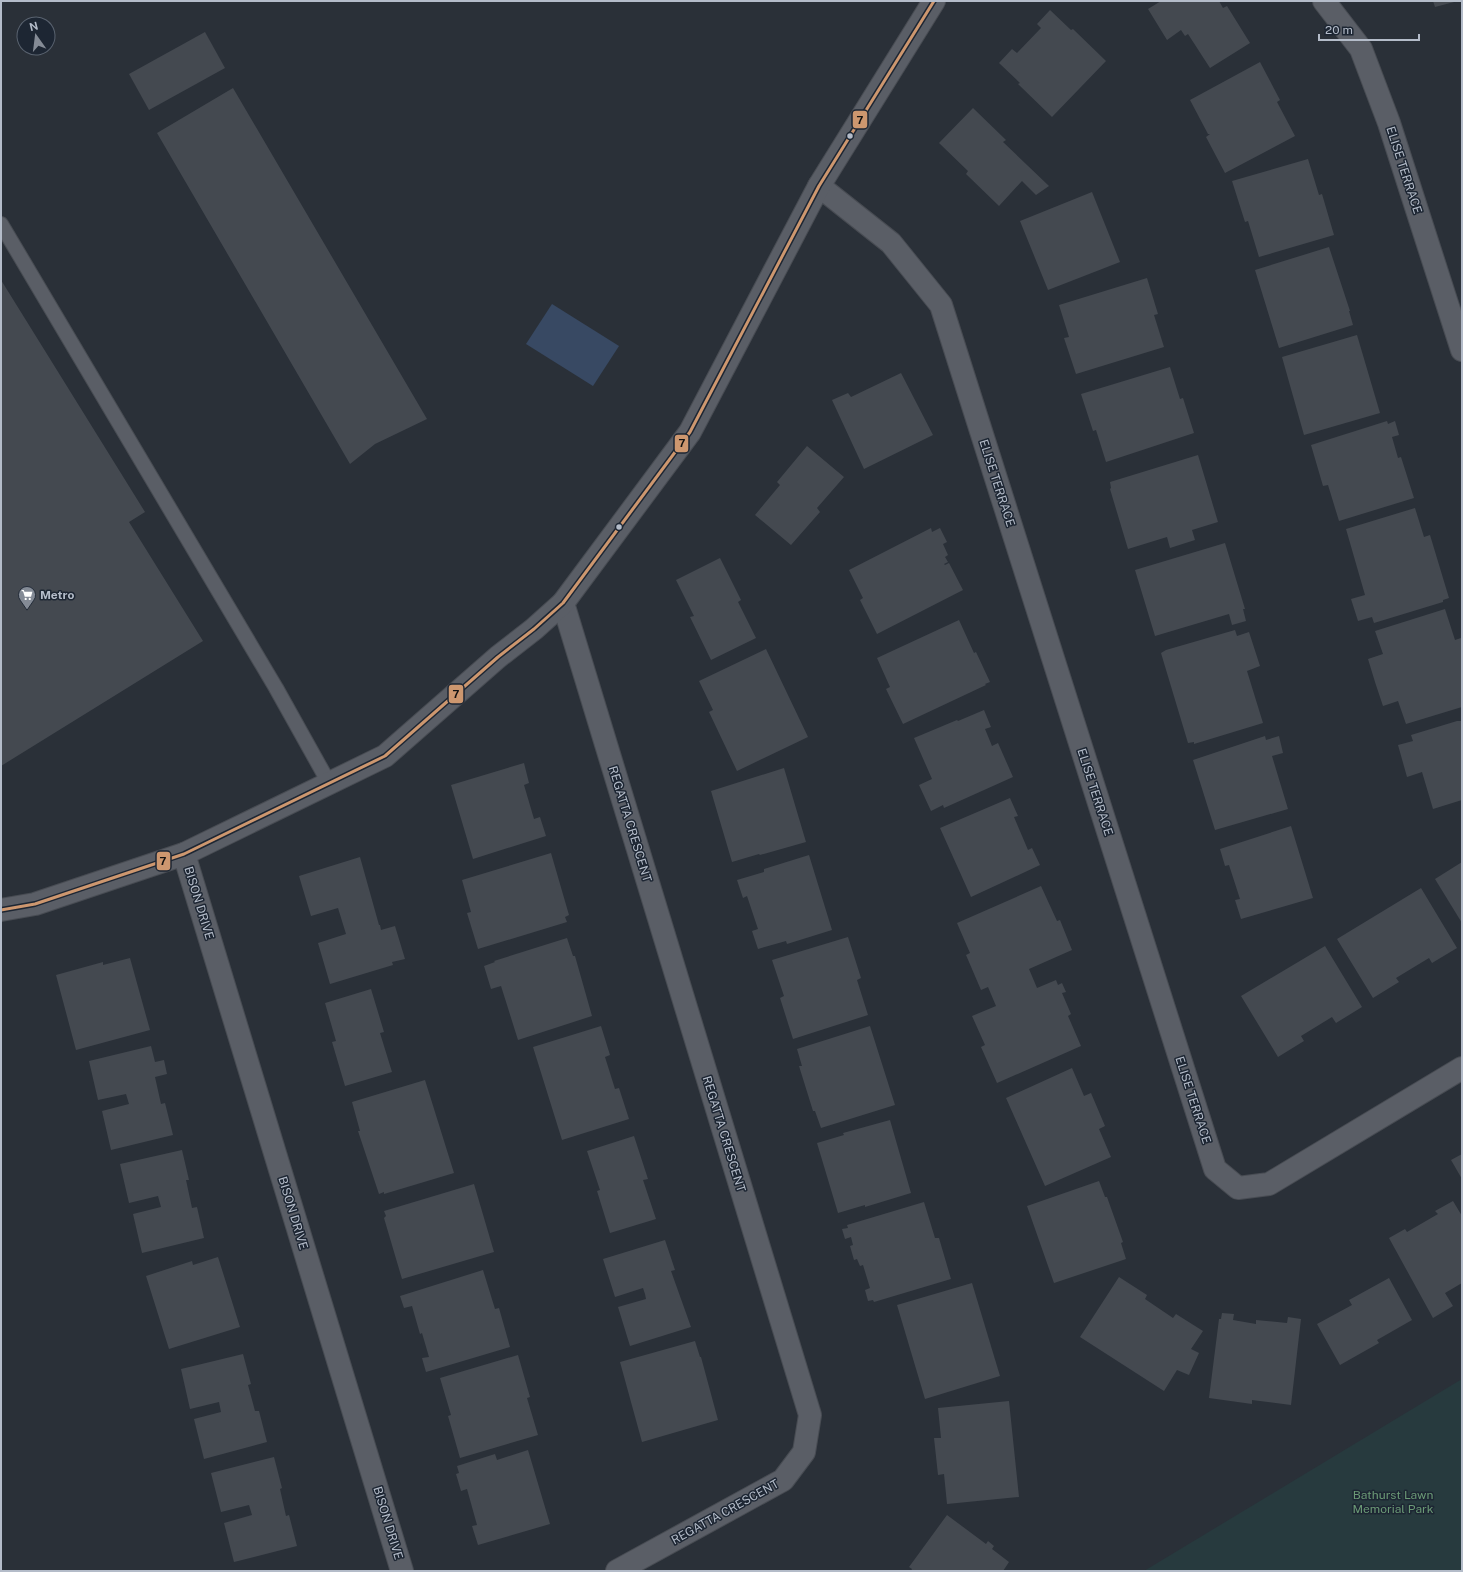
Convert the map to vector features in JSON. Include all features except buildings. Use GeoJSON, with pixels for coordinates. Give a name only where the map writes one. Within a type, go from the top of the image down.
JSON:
{"type":"FeatureCollection","features":[{"type":"Feature","properties":{"kind":"street"},"geometry":{"type":"LineString","coordinates":[[1,910],[35,904],[184,854],[385,756],[498,657],[534,630],[563,603],[690,432],[819,186],[934,1]]}},
{"type":"Feature","properties":{"kind":"street","name":"ELISE TERRACE"},"geometry":{"type":"LineString","coordinates":[[1324,1],[1361,49],[1390,123],[1462,350]]}},
{"type":"Feature","properties":{"kind":"street","name":"ELISE TERRACE"},"geometry":{"type":"LineString","coordinates":[[819,186],[891,243],[941,305],[1215,1169],[1238,1188],[1269,1184],[1462,1068]]}},
{"type":"Feature","properties":{"kind":"street","name":"REGATTA CRESCENT"},"geometry":{"type":"LineString","coordinates":[[563,603],[810,1416],[804,1452],[783,1480],[617,1571]]}},
{"type":"Feature","properties":{"kind":"street","name":"BISON DRIVE"},"geometry":{"type":"LineString","coordinates":[[184,854],[402,1571]]}},
{"type":"Feature","properties":{"kind":"lane"},"geometry":{"type":"LineString","coordinates":[[1,224],[276,688],[329,783]]}},
{"type":"Feature","properties":{"kind":"green space","name":"Bathurst Lawn Memorial Park"},"geometry":{"type":"Polygon","coordinates":[[[1462,1379],[1462,1571],[1144,1571],[1462,1379]]]}},
{"type":"Feature","properties":{"kind":"water"},"geometry":{"type":"Polygon","coordinates":[[[552,304],[619,346],[593,386],[526,344],[552,304]]]}},
{"type":"Feature","properties":{"kind":"transit line","name":"7"},"geometry":{"type":"LineString","coordinates":[[1,910],[35,904],[184,854],[385,756],[498,657],[534,629],[563,603],[690,432],[819,186],[934,1]]}},
{"type":"Feature","properties":{"kind":"place","name":"Metro"},"geometry":{"type":"Point","coordinates":[27,610]}}]}
